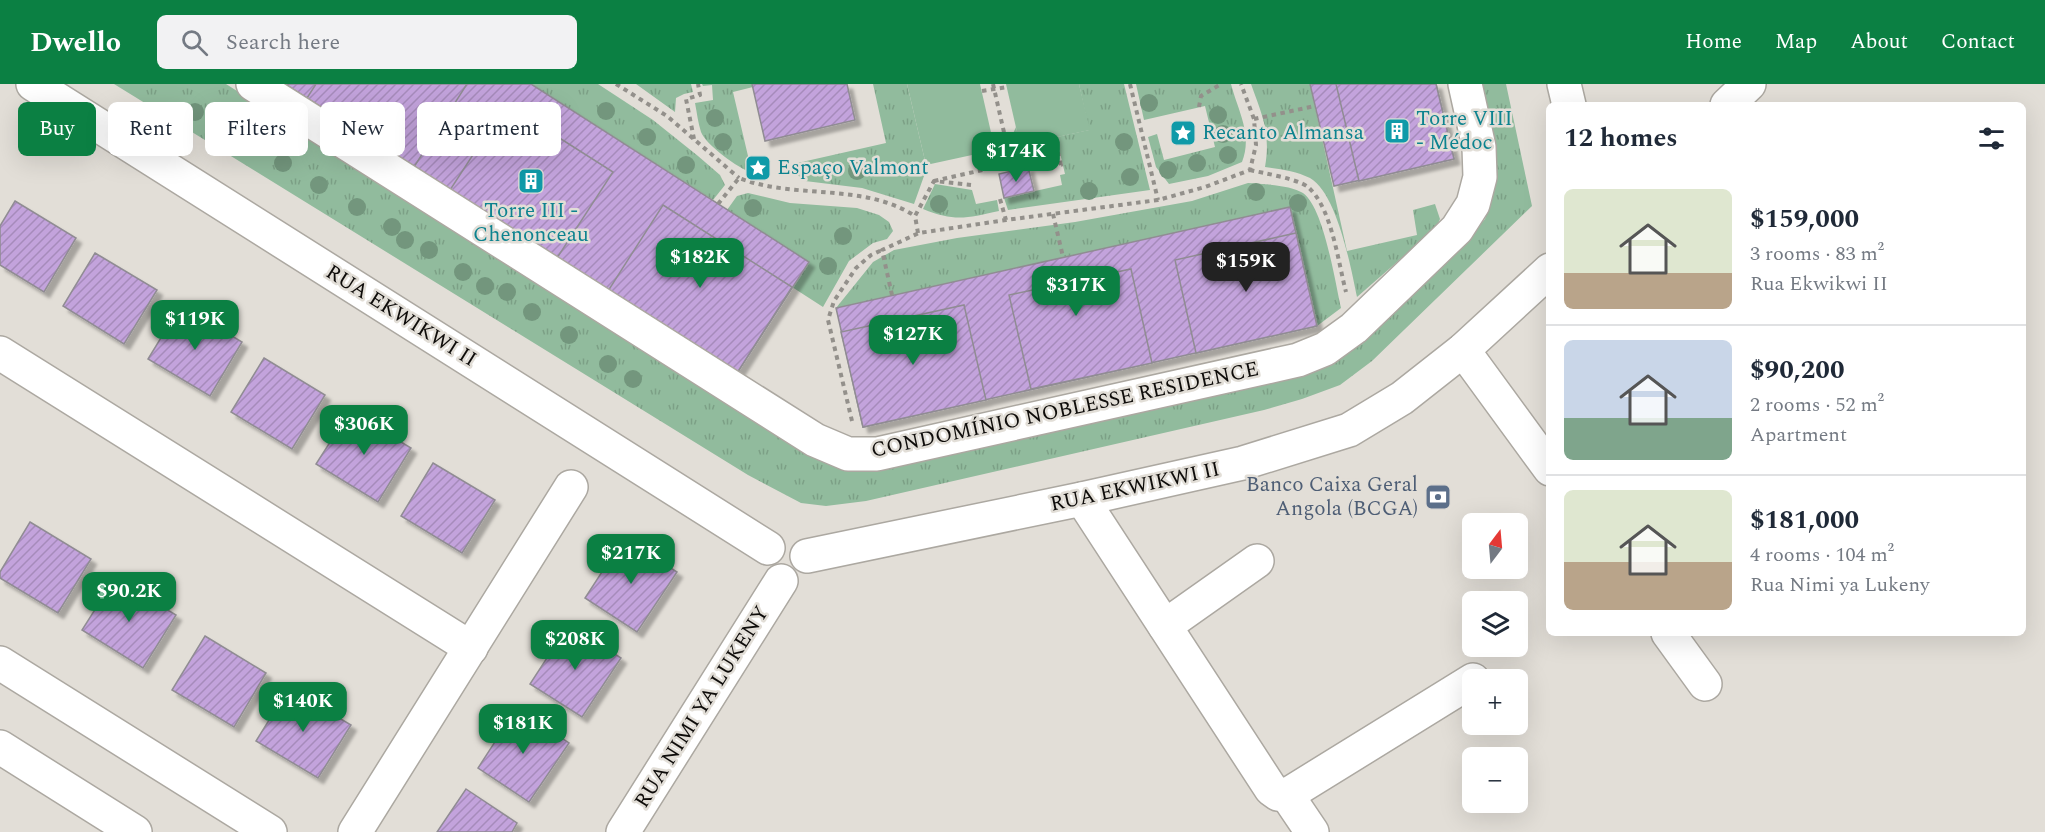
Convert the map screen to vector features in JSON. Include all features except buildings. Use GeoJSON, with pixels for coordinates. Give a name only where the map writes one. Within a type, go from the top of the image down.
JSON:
{"type":"FeatureCollection","features":[{"type":"Feature","properties":{"kind":"street","name":"RUA EKWIKWI II"},"geometry":{"type":"LineString","coordinates":[[33,84],[768,548]]}},
{"type":"Feature","properties":{"kind":"street","name":"CONDOMÍNIO NOBLESSE RESIDENCE"},"geometry":{"type":"LineString","coordinates":[[252,84],[815,440],[848,454],[877,454],[1298,360],[1325,349],[1354,328],[1457,229],[1473,204],[1480,177],[1479,147],[1465,84]]}},
{"type":"Feature","properties":{"kind":"street"},"geometry":{"type":"LineString","coordinates":[[1564,84],[1568,102]]}},
{"type":"Feature","properties":{"kind":"street"},"geometry":{"type":"LineString","coordinates":[[1730,102],[1749,84]]}},
{"type":"Feature","properties":{"kind":"street","name":"RUA EKWIKWI II"},"geometry":{"type":"LineString","coordinates":[[807,556],[1243,463],[1349,429],[1402,398],[1463,350],[1546,274]]}},
{"type":"Feature","properties":{"kind":"street"},"geometry":{"type":"LineString","coordinates":[[1463,350],[1546,464]]}},
{"type":"Feature","properties":{"kind":"street"},"geometry":{"type":"LineString","coordinates":[[0,353],[471,648]]}},
{"type":"Feature","properties":{"kind":"street"},"geometry":{"type":"LineString","coordinates":[[355,832],[571,486]]}},
{"type":"Feature","properties":{"kind":"street"},"geometry":{"type":"LineString","coordinates":[[1082,499],[1271,789],[1278,794],[1287,795],[1462,687]]}},
{"type":"Feature","properties":{"kind":"street"},"geometry":{"type":"LineString","coordinates":[[787,538],[800,544],[807,556],[805,570],[795,579],[781,581],[769,574],[765,568],[765,554],[768,548],[773,543],[787,538]]}},
{"type":"Feature","properties":{"kind":"street"},"geometry":{"type":"LineString","coordinates":[[1165,626],[1257,561]]}},
{"type":"Feature","properties":{"kind":"street","name":"RUA NIMI YA LUKENY"},"geometry":{"type":"LineString","coordinates":[[623,832],[781,581]]}},
{"type":"Feature","properties":{"kind":"street"},"geometry":{"type":"LineString","coordinates":[[1670,636],[1705,684]]}},
{"type":"Feature","properties":{"kind":"street"},"geometry":{"type":"LineString","coordinates":[[0,663],[270,832]]}},
{"type":"Feature","properties":{"kind":"street"},"geometry":{"type":"LineString","coordinates":[[0,747],[135,832]]}},
{"type":"Feature","properties":{"kind":"street"},"geometry":{"type":"LineString","coordinates":[[1287,795],[1312,832]]}},
{"type":"Feature","properties":{"kind":"path"},"geometry":{"type":"LineString","coordinates":[[616,84],[667,116],[739,178],[786,189],[851,194],[903,208],[915,216]]}},
{"type":"Feature","properties":{"kind":"path"},"geometry":{"type":"LineString","coordinates":[[694,140],[686,99],[700,95],[698,84]]}},
{"type":"Feature","properties":{"kind":"path"},"geometry":{"type":"LineString","coordinates":[[1130,84],[1158,200]]}},
{"type":"Feature","properties":{"kind":"path"},"geometry":{"type":"LineString","coordinates":[[1199,107],[1201,96],[1221,84]]}},
{"type":"Feature","properties":{"kind":"path"},"geometry":{"type":"LineString","coordinates":[[1241,84],[1254,120],[1256,145],[1250,170]]}},
{"type":"Feature","properties":{"kind":"path"},"geometry":{"type":"LineString","coordinates":[[994,87],[1011,163]]}},
{"type":"Feature","properties":{"kind":"path"},"geometry":{"type":"LineString","coordinates":[[982,91],[994,87],[1007,87]]}},
{"type":"Feature","properties":{"kind":"path"},"geometry":{"type":"LineString","coordinates":[[1254,120],[1315,106]]}},
{"type":"Feature","properties":{"kind":"path"},"geometry":{"type":"LineString","coordinates":[[919,233],[915,216],[934,181],[1058,153],[1061,165],[1058,166]]}},
{"type":"Feature","properties":{"kind":"path"},"geometry":{"type":"LineString","coordinates":[[860,454],[828,320],[834,301],[856,268],[871,255],[919,233],[1158,200],[1205,188],[1250,170],[1307,186],[1318,201],[1330,228],[1354,328]]}},
{"type":"Feature","properties":{"kind":"path"},"geometry":{"type":"LineString","coordinates":[[718,204],[739,178]]}},
{"type":"Feature","properties":{"kind":"path"},"geometry":{"type":"LineString","coordinates":[[934,181],[971,185]]}},
{"type":"Feature","properties":{"kind":"path"},"geometry":{"type":"LineString","coordinates":[[1000,199],[1006,220]]}},
{"type":"Feature","properties":{"kind":"path"},"geometry":{"type":"LineString","coordinates":[[1053,214],[1063,257]]}},
{"type":"Feature","properties":{"kind":"path"},"geometry":{"type":"LineString","coordinates":[[882,250],[892,295]]}},
{"type":"Feature","properties":{"kind":"green space"},"geometry":{"type":"Polygon","coordinates":[[[114,84],[226,84],[254,102],[205,102],[205,140],[193,133],[193,102],[143,102],[114,84]]]}},
{"type":"Feature","properties":{"kind":"green space"},"geometry":{"type":"Polygon","coordinates":[[[531,84],[598,84],[653,120],[720,175],[725,185],[713,200],[531,84]]]}},
{"type":"Feature","properties":{"kind":"green space"},"geometry":{"type":"Polygon","coordinates":[[[636,84],[691,84],[693,92],[676,98],[675,112],[636,84]]]}},
{"type":"Feature","properties":{"kind":"green space"},"geometry":{"type":"Polygon","coordinates":[[[702,84],[752,84],[753,87],[733,92],[752,173],[723,156],[701,132],[695,103],[713,100],[712,85],[703,86],[702,84]]]}},
{"type":"Feature","properties":{"kind":"green space"},"geometry":{"type":"Polygon","coordinates":[[[873,84],[907,84],[926,165],[914,204],[862,188],[805,181],[795,173],[793,164],[886,143],[873,84]]]}},
{"type":"Feature","properties":{"kind":"green space"},"geometry":{"type":"Polygon","coordinates":[[[907,84],[980,84],[995,150],[926,165],[907,84]]]}},
{"type":"Feature","properties":{"kind":"green space"},"geometry":{"type":"Polygon","coordinates":[[[1006,84],[1079,84],[1090,130],[1020,145],[1006,84]]]}},
{"type":"Feature","properties":{"kind":"green space"},"geometry":{"type":"Polygon","coordinates":[[[1079,84],[1124,84],[1150,190],[1008,210],[1004,198],[1062,185],[1060,175],[1065,174],[1059,149],[1023,155],[1016,151],[1010,140],[1016,127],[1020,145],[1089,130],[1079,84]]]}},
{"type":"Feature","properties":{"kind":"green space"},"geometry":{"type":"Polygon","coordinates":[[[1136,84],[1231,84],[1245,133],[1245,152],[1242,162],[1208,176],[1169,184],[1156,167],[1148,137],[1157,134],[1164,160],[1215,147],[1205,106],[1144,120],[1136,84]]]}},
{"type":"Feature","properties":{"kind":"green space"},"geometry":{"type":"Polygon","coordinates":[[[1251,84],[1310,84],[1347,251],[1417,235],[1413,210],[1435,204],[1440,219],[1436,228],[1357,297],[1341,232],[1328,199],[1320,186],[1310,178],[1299,174],[1265,167],[1266,134],[1251,84]]]}},
{"type":"Feature","properties":{"kind":"green space"},"geometry":{"type":"Polygon","coordinates":[[[1478,84],[1506,84],[1532,206],[1372,361],[1340,385],[1264,410],[866,501],[826,506],[801,503],[748,475],[231,156],[308,156],[308,136],[320,143],[320,156],[340,156],[821,460],[837,467],[1294,373],[1472,234],[1485,219],[1491,199],[1478,84]]]}},
{"type":"Feature","properties":{"kind":"green space"},"geometry":{"type":"Polygon","coordinates":[[[1248,183],[1276,185],[1298,190],[1310,201],[1317,214],[1328,246],[1341,308],[1317,326],[1290,207],[836,308],[873,262],[894,250],[1192,201],[1248,183]]]}},
{"type":"Feature","properties":{"kind":"green space"},"geometry":{"type":"Polygon","coordinates":[[[935,184],[972,190],[976,204],[997,200],[999,211],[961,218],[944,216],[923,209],[935,184]]]}},
{"type":"Feature","properties":{"kind":"green space"},"geometry":{"type":"Polygon","coordinates":[[[748,193],[790,203],[857,208],[879,215],[889,222],[893,231],[887,239],[873,243],[849,261],[823,307],[792,287],[727,210],[737,196],[748,193]]]}},
{"type":"Feature","properties":{"kind":"place","name":"Torre VIII - Médoc"},"geometry":{"type":"Point","coordinates":[1397,131]}},
{"type":"Feature","properties":{"kind":"place","name":"Recanto Almansa"},"geometry":{"type":"Point","coordinates":[1183,133]}},
{"type":"Feature","properties":{"kind":"place","name":"Espaço Valmont"},"geometry":{"type":"Point","coordinates":[758,168]}},
{"type":"Feature","properties":{"kind":"place","name":"Torre III - Chenonceau"},"geometry":{"type":"Point","coordinates":[531,181]}},
{"type":"Feature","properties":{"kind":"place","name":"Banco Caixa Geral Angola (BCGA)"},"geometry":{"type":"Point","coordinates":[1438,497]}}]}
